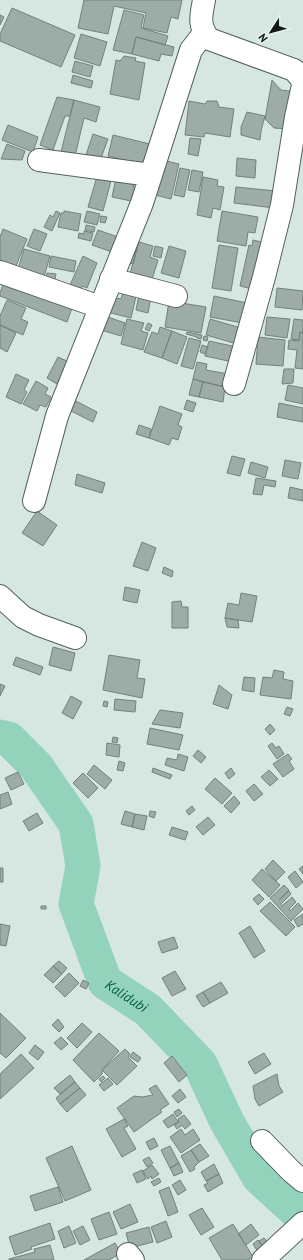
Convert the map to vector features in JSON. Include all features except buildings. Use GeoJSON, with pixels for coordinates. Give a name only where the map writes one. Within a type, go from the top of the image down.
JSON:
{"type":"FeatureCollection","features":[{"type":"Feature","properties":{"kind":"street"},"geometry":{"type":"LineString","coordinates":[[204,0],[201,23],[204,32],[209,39],[294,70],[301,78],[303,84],[296,117],[282,205],[264,277],[234,384]]}},
{"type":"Feature","properties":{"kind":"street"},"geometry":{"type":"LineString","coordinates":[[34,501],[57,416],[142,203],[191,50],[204,32]]}},
{"type":"Feature","properties":{"kind":"street"},"geometry":{"type":"LineString","coordinates":[[39,160],[151,175]]}},
{"type":"Feature","properties":{"kind":"street"},"geometry":{"type":"LineString","coordinates":[[0,272],[100,307]]}},
{"type":"Feature","properties":{"kind":"street"},"geometry":{"type":"LineString","coordinates":[[111,279],[176,296]]}},
{"type":"Feature","properties":{"kind":"street"},"geometry":{"type":"LineString","coordinates":[[0,596],[23,617],[39,625],[75,638]]}},
{"type":"Feature","properties":{"kind":"street"},"geometry":{"type":"LineString","coordinates":[[262,1141],[299,1172]]}},
{"type":"Feature","properties":{"kind":"street"},"geometry":{"type":"LineString","coordinates":[[263,1260],[303,1223]]}},
{"type":"Feature","properties":{"kind":"waterway","name":"Kalidubi"},"geometry":{"type":"LineString","coordinates":[[0,737],[9,739],[36,766],[76,824],[83,866],[76,904],[105,982],[148,1010],[200,1064],[227,1122],[259,1177],[294,1209],[303,1213]]}}]}
